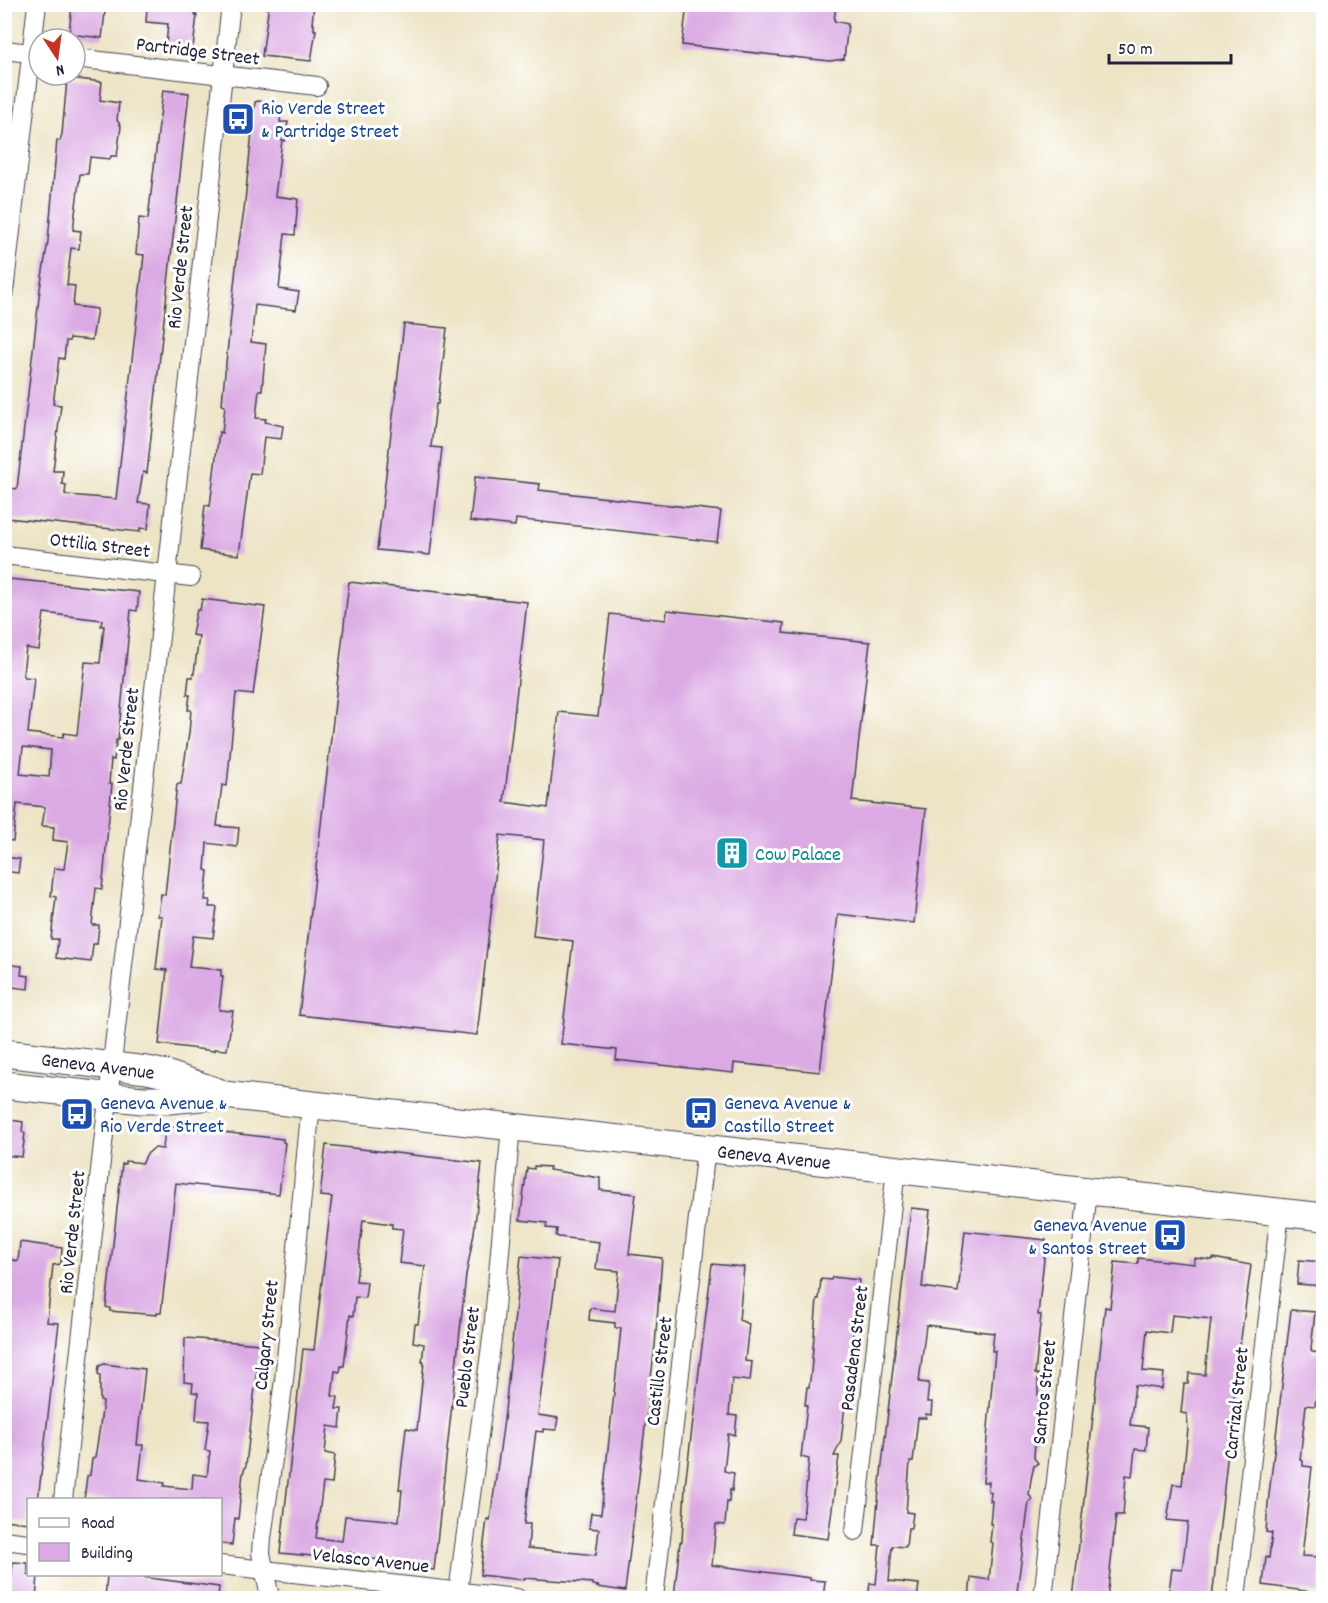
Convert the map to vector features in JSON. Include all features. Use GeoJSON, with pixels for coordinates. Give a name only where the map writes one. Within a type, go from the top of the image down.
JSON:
{"type":"FeatureCollection","features":[{"type":"Feature","properties":{"kind":"main road","name":"Geneva Avenue"},"geometry":{"type":"LineString","coordinates":[[4,1053],[166,1074],[224,1095]]}},
{"type":"Feature","properties":{"kind":"main road","name":"Geneva Avenue"},"geometry":{"type":"LineString","coordinates":[[4,1085],[169,1100],[224,1095],[1323,1217]]}},
{"type":"Feature","properties":{"kind":"street"},"geometry":{"type":"LineString","coordinates":[[36,27],[37,4]]}},
{"type":"Feature","properties":{"kind":"street","name":"Rio Verde Street"},"geometry":{"type":"LineString","coordinates":[[63,1498],[231,4]]}},
{"type":"Feature","properties":{"kind":"street"},"geometry":{"type":"LineString","coordinates":[[4,50],[27,52]]}},
{"type":"Feature","properties":{"kind":"street","name":"Partridge Street"},"geometry":{"type":"LineString","coordinates":[[87,59],[317,86]]}},
{"type":"Feature","properties":{"kind":"street"},"geometry":{"type":"LineString","coordinates":[[4,292],[31,87]]}},
{"type":"Feature","properties":{"kind":"street","name":"Ottilia Street"},"geometry":{"type":"LineString","coordinates":[[4,555],[191,577]]}},
{"type":"Feature","properties":{"kind":"street","name":"Calgary Street"},"geometry":{"type":"LineString","coordinates":[[270,1599],[264,1569],[262,1538],[284,1380],[311,1104]]}},
{"type":"Feature","properties":{"kind":"street","name":"Pueblo Street"},"geometry":{"type":"LineString","coordinates":[[458,1592],[493,1331],[511,1126]]}},
{"type":"Feature","properties":{"kind":"street","name":"Castillo Street"},"geometry":{"type":"LineString","coordinates":[[654,1599],[706,1148]]}},
{"type":"Feature","properties":{"kind":"street","name":"Pasadena Street"},"geometry":{"type":"LineString","coordinates":[[855,1531],[896,1169]]}},
{"type":"Feature","properties":{"kind":"street","name":"Santos Street"},"geometry":{"type":"LineString","coordinates":[[1043,1599],[1088,1191]]}},
{"type":"Feature","properties":{"kind":"street","name":"Carrizal Street"},"geometry":{"type":"LineString","coordinates":[[1236,1599],[1280,1212]]}},
{"type":"Feature","properties":{"kind":"street"},"geometry":{"type":"LineString","coordinates":[[4,1540],[27,1543]]}},
{"type":"Feature","properties":{"kind":"street","name":"Velasco Avenue"},"geometry":{"type":"LineString","coordinates":[[222,1565],[517,1599]]}},
{"type":"Feature","properties":{"kind":"building"},"geometry":{"type":"Polygon","coordinates":[[[72,4],[106,4],[102,38],[87,36],[87,27],[70,27],[72,4]]]}},
{"type":"Feature","properties":{"kind":"building"},"geometry":{"type":"Polygon","coordinates":[[[157,4],[196,4],[193,48],[166,45],[168,24],[146,22],[147,7],[157,8],[157,4]]]}},
{"type":"Feature","properties":{"kind":"building"},"geometry":{"type":"Polygon","coordinates":[[[269,4],[314,4],[312,24],[316,30],[311,61],[262,56],[269,4]]]}},
{"type":"Feature","properties":{"kind":"building"},"geometry":{"type":"Polygon","coordinates":[[[687,4],[836,4],[834,21],[848,24],[844,59],[830,61],[682,45],[687,4]]]}},
{"type":"Feature","properties":{"kind":"building"},"geometry":{"type":"Polygon","coordinates":[[[87,80],[102,82],[100,100],[119,103],[117,120],[121,126],[117,156],[111,156],[110,159],[90,157],[88,174],[80,174],[73,230],[81,231],[79,249],[71,248],[67,285],[75,286],[73,306],[97,309],[92,340],[70,338],[66,341],[64,359],[59,358],[53,404],[61,405],[53,471],[63,471],[62,484],[66,485],[65,494],[116,499],[144,255],[136,254],[139,218],[148,219],[163,90],[189,93],[147,473],[143,472],[138,503],[150,504],[148,529],[140,528],[140,532],[7,518],[10,488],[17,489],[40,289],[48,241],[57,140],[60,141],[66,87],[87,87],[87,80]]]}},
{"type":"Feature","properties":{"kind":"building"},"geometry":{"type":"Polygon","coordinates":[[[255,102],[282,104],[280,122],[288,122],[285,141],[282,140],[275,196],[298,199],[295,235],[285,234],[279,289],[299,292],[296,310],[255,305],[251,342],[266,344],[262,390],[259,390],[256,418],[266,419],[265,422],[283,426],[281,439],[264,437],[260,474],[250,473],[239,555],[200,550],[205,505],[210,506],[219,432],[222,433],[225,406],[222,405],[223,392],[238,248],[255,102]]]}},
{"type":"Feature","properties":{"kind":"building"},"geometry":{"type":"Polygon","coordinates":[[[404,324],[447,328],[431,447],[442,448],[430,555],[377,550],[404,324]]]}},
{"type":"Feature","properties":{"kind":"building"},"geometry":{"type":"Polygon","coordinates":[[[475,477],[540,484],[539,490],[721,511],[717,542],[516,519],[515,526],[470,521],[475,477]]]}},
{"type":"Feature","properties":{"kind":"building"},"geometry":{"type":"Polygon","coordinates":[[[9,579],[139,592],[137,611],[131,610],[118,740],[116,740],[114,760],[111,759],[109,784],[112,784],[102,889],[96,888],[92,925],[99,925],[97,944],[93,944],[91,962],[56,958],[58,939],[51,939],[56,897],[51,896],[54,868],[64,869],[68,842],[53,840],[54,827],[42,826],[45,807],[17,804],[13,841],[4,840],[4,614],[9,579]],[[44,613],[39,650],[26,648],[23,674],[25,677],[34,678],[28,733],[63,737],[64,733],[77,735],[85,662],[100,663],[104,626],[101,626],[102,620],[44,613]],[[23,747],[20,774],[49,777],[51,750],[23,747]]]}},
{"type":"Feature","properties":{"kind":"building","name":"Cow Palace"},"geometry":{"type":"Polygon","coordinates":[[[349,582],[527,602],[504,802],[548,808],[559,712],[598,716],[610,614],[666,620],[667,610],[784,623],[783,633],[870,642],[852,801],[926,809],[914,923],[838,914],[820,1072],[734,1063],[733,1073],[616,1060],[617,1050],[561,1044],[573,941],[533,936],[544,840],[500,835],[477,1035],[299,1015],[349,582]]]}},
{"type":"Feature","properties":{"kind":"building"},"geometry":{"type":"Polygon","coordinates":[[[202,599],[265,607],[253,695],[236,693],[227,786],[222,785],[217,826],[239,828],[237,847],[207,843],[205,870],[208,871],[205,900],[210,900],[209,907],[217,907],[213,938],[193,936],[189,967],[221,970],[221,976],[223,976],[219,1010],[233,1011],[227,1050],[214,1049],[214,1051],[159,1044],[167,970],[156,969],[162,916],[158,916],[161,894],[165,895],[177,784],[181,784],[189,733],[191,710],[188,710],[190,695],[187,695],[189,677],[193,677],[194,673],[199,636],[192,635],[197,610],[200,610],[202,599]]]}},
{"type":"Feature","properties":{"kind":"building"},"geometry":{"type":"Polygon","coordinates":[[[4,857],[20,859],[18,873],[4,871],[4,857]]]}},
{"type":"Feature","properties":{"kind":"building"},"geometry":{"type":"Polygon","coordinates":[[[4,964],[22,966],[21,975],[29,976],[28,989],[4,986],[4,964]]]}},
{"type":"Feature","properties":{"kind":"building"},"geometry":{"type":"Polygon","coordinates":[[[4,1119],[23,1122],[22,1132],[25,1133],[22,1157],[4,1155],[4,1119]]]}},
{"type":"Feature","properties":{"kind":"building"},"geometry":{"type":"Polygon","coordinates":[[[169,1126],[283,1139],[285,1143],[279,1194],[176,1183],[161,1313],[157,1315],[110,1311],[110,1308],[106,1307],[122,1164],[125,1164],[125,1161],[143,1163],[146,1155],[154,1148],[163,1149],[165,1129],[169,1129],[169,1126]]]}},
{"type":"Feature","properties":{"kind":"building"},"geometry":{"type":"Polygon","coordinates":[[[326,1145],[482,1163],[474,1233],[466,1275],[434,1570],[392,1565],[392,1561],[362,1558],[350,1552],[350,1557],[280,1553],[303,1349],[314,1350],[332,1197],[320,1196],[326,1145]],[[363,1220],[356,1281],[367,1282],[365,1298],[355,1297],[353,1316],[350,1315],[344,1366],[341,1366],[340,1372],[335,1371],[332,1396],[338,1397],[336,1409],[342,1409],[340,1428],[328,1426],[325,1453],[335,1455],[332,1484],[323,1483],[316,1538],[342,1541],[345,1516],[399,1521],[402,1490],[399,1490],[406,1428],[417,1430],[424,1362],[422,1362],[424,1344],[413,1342],[415,1324],[418,1324],[425,1266],[399,1263],[403,1229],[392,1228],[392,1224],[363,1220]]]}},
{"type":"Feature","properties":{"kind":"building"},"geometry":{"type":"Polygon","coordinates":[[[534,1166],[550,1167],[549,1170],[600,1178],[600,1190],[636,1194],[629,1254],[662,1258],[655,1345],[625,1591],[597,1587],[593,1583],[524,1578],[524,1580],[480,1575],[504,1420],[521,1256],[558,1260],[538,1415],[558,1418],[556,1430],[536,1431],[524,1524],[530,1524],[528,1548],[596,1555],[599,1529],[589,1528],[591,1513],[601,1514],[621,1328],[615,1328],[615,1323],[589,1320],[590,1308],[615,1311],[619,1271],[596,1269],[599,1242],[559,1237],[556,1236],[557,1229],[546,1228],[547,1223],[520,1220],[527,1168],[534,1169],[534,1166]]]}},
{"type":"Feature","properties":{"kind":"building"},"geometry":{"type":"Polygon","coordinates":[[[911,1208],[930,1210],[922,1287],[958,1292],[965,1231],[1046,1240],[1038,1315],[1041,1315],[1035,1374],[1038,1374],[1038,1395],[1040,1397],[1034,1458],[1038,1463],[1034,1466],[1031,1479],[1029,1495],[1033,1500],[1029,1502],[1016,1599],[969,1599],[971,1577],[989,1580],[993,1543],[990,1542],[991,1492],[988,1491],[989,1482],[983,1482],[995,1351],[992,1351],[994,1333],[926,1325],[919,1382],[929,1383],[927,1402],[932,1402],[931,1415],[926,1414],[926,1418],[918,1418],[913,1462],[910,1462],[906,1512],[913,1513],[911,1528],[908,1528],[906,1547],[892,1546],[889,1581],[919,1584],[917,1599],[868,1599],[870,1583],[876,1584],[880,1545],[874,1545],[878,1500],[911,1208]]]}},
{"type":"Feature","properties":{"kind":"building"},"geometry":{"type":"Polygon","coordinates":[[[20,1242],[62,1248],[61,1264],[53,1265],[47,1322],[59,1323],[38,1498],[27,1498],[27,1523],[4,1520],[4,1265],[7,1265],[8,1259],[18,1261],[20,1242]]]}},
{"type":"Feature","properties":{"kind":"building"},"geometry":{"type":"Polygon","coordinates":[[[1138,1258],[1194,1264],[1194,1258],[1213,1260],[1213,1258],[1251,1265],[1237,1368],[1212,1599],[1170,1599],[1172,1569],[1182,1570],[1188,1522],[1167,1520],[1173,1484],[1182,1485],[1188,1429],[1187,1414],[1181,1413],[1184,1384],[1188,1384],[1189,1373],[1205,1375],[1211,1319],[1172,1315],[1170,1333],[1147,1330],[1143,1371],[1164,1373],[1162,1389],[1135,1385],[1130,1425],[1148,1427],[1146,1450],[1135,1449],[1132,1476],[1126,1475],[1123,1515],[1116,1515],[1107,1599],[1073,1599],[1105,1307],[1110,1308],[1115,1262],[1138,1264],[1138,1258]]]}},
{"type":"Feature","properties":{"kind":"building"},"geometry":{"type":"Polygon","coordinates":[[[1299,1260],[1323,1262],[1323,1286],[1297,1284],[1299,1260]]]}},
{"type":"Feature","properties":{"kind":"building"},"geometry":{"type":"Polygon","coordinates":[[[712,1264],[744,1267],[739,1320],[749,1324],[745,1361],[752,1362],[750,1381],[732,1379],[729,1415],[737,1416],[735,1435],[728,1434],[724,1471],[734,1473],[732,1491],[730,1490],[729,1502],[727,1501],[725,1525],[716,1524],[712,1565],[825,1581],[823,1599],[674,1597],[712,1264]]]}},
{"type":"Feature","properties":{"kind":"building"},"geometry":{"type":"Polygon","coordinates":[[[832,1277],[859,1280],[841,1441],[834,1456],[839,1456],[828,1539],[791,1534],[793,1517],[803,1518],[809,1459],[801,1457],[817,1299],[819,1299],[821,1279],[831,1280],[832,1277]]]}},
{"type":"Feature","properties":{"kind":"building"},"geometry":{"type":"Polygon","coordinates":[[[1291,1310],[1315,1312],[1311,1349],[1312,1352],[1323,1353],[1320,1387],[1317,1387],[1315,1406],[1306,1405],[1300,1460],[1303,1461],[1303,1466],[1312,1467],[1302,1556],[1319,1557],[1322,1560],[1319,1593],[1263,1585],[1266,1557],[1269,1558],[1272,1533],[1266,1532],[1268,1503],[1291,1310]]]}},
{"type":"Feature","properties":{"kind":"building"},"geometry":{"type":"Polygon","coordinates":[[[185,1338],[260,1344],[246,1465],[232,1545],[222,1544],[222,1498],[84,1498],[87,1476],[90,1475],[92,1459],[95,1458],[100,1426],[103,1402],[100,1401],[100,1375],[98,1374],[99,1366],[104,1364],[145,1369],[137,1445],[143,1445],[139,1479],[165,1483],[164,1486],[192,1489],[193,1474],[207,1476],[210,1451],[205,1450],[209,1421],[196,1420],[198,1393],[192,1392],[193,1383],[184,1382],[185,1338]]]}},
{"type":"Feature","properties":{"kind":"building"},"geometry":{"type":"Polygon","coordinates":[[[13,1562],[27,1563],[27,1576],[38,1576],[36,1599],[9,1599],[13,1562]]]}},
{"type":"Feature","properties":{"kind":"building"},"geometry":{"type":"Polygon","coordinates":[[[107,1576],[134,1576],[219,1587],[218,1599],[105,1599],[107,1576]]]}},
{"type":"Feature","properties":{"kind":"place","name":"Rio Verde Street & Partridge Street"},"geometry":{"type":"Point","coordinates":[238,119]}},
{"type":"Feature","properties":{"kind":"place","name":"Cow Palace"},"geometry":{"type":"Point","coordinates":[732,853]}},
{"type":"Feature","properties":{"kind":"place","name":"Geneva Avenue & Castillo Street"},"geometry":{"type":"Point","coordinates":[701,1113]}},
{"type":"Feature","properties":{"kind":"place","name":"Geneva Avenue & Rio Verde Street"},"geometry":{"type":"Point","coordinates":[77,1114]}},
{"type":"Feature","properties":{"kind":"place","name":"Geneva Avenue & Santos Street"},"geometry":{"type":"Point","coordinates":[1170,1235]}}]}
